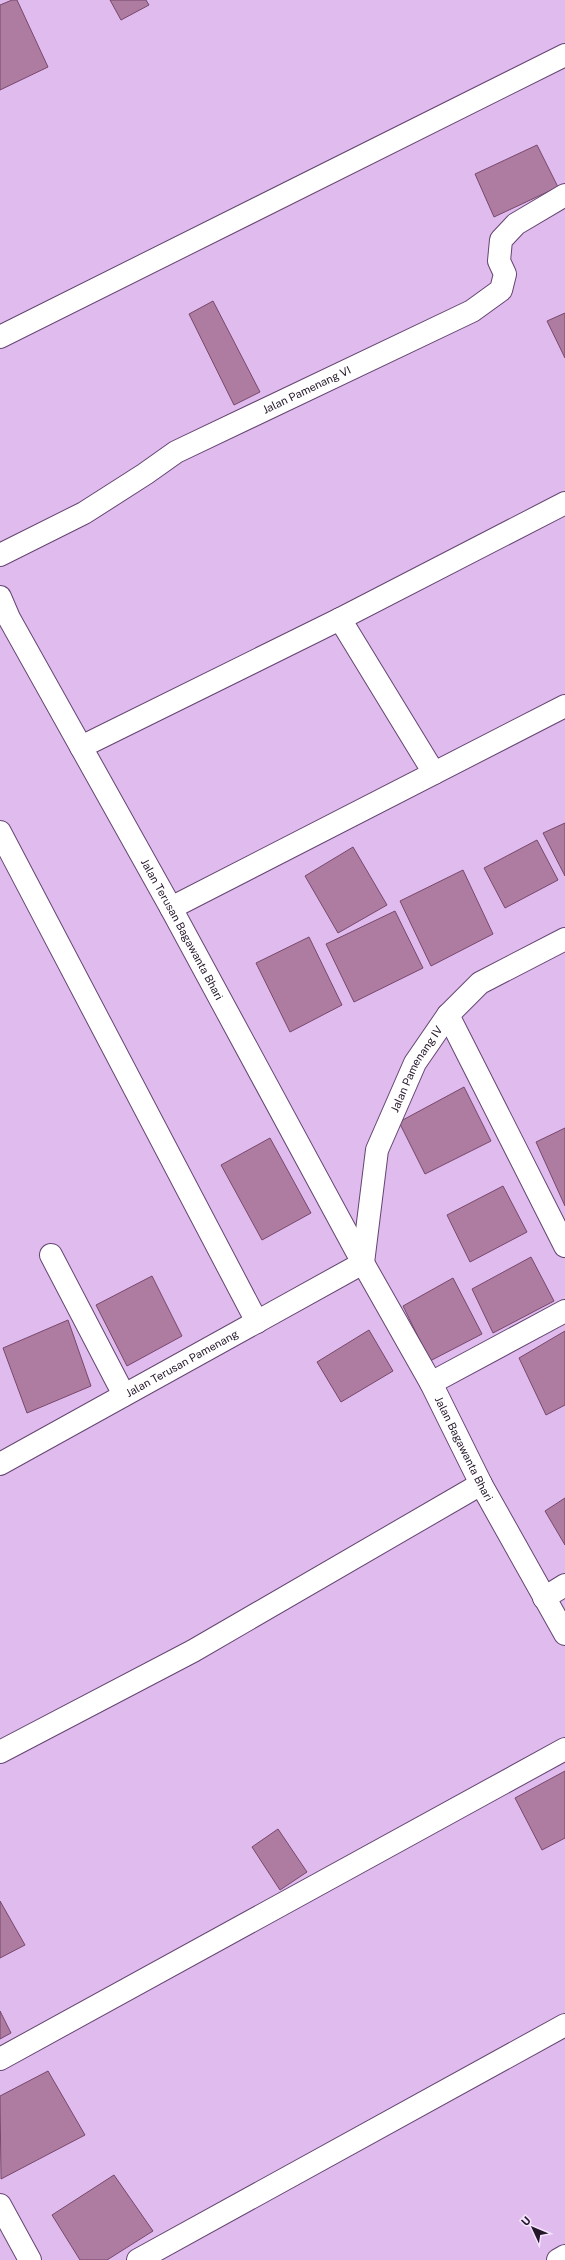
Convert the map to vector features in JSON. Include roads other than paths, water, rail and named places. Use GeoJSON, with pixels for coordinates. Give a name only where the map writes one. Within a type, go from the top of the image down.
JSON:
{"type":"FeatureCollection","features":[{"type":"Feature","properties":{"kind":"street"},"geometry":{"type":"LineString","coordinates":[[0,337],[565,54]]}},
{"type":"Feature","properties":{"kind":"street","name":"Jalan Pamenang VI"},"geometry":{"type":"LineString","coordinates":[[0,554],[84,513],[145,474],[176,452],[472,311],[501,290],[505,274],[500,261],[501,240],[516,224],[565,194]]}},
{"type":"Feature","properties":{"kind":"street"},"geometry":{"type":"LineString","coordinates":[[81,747],[340,619],[565,503]]}},
{"type":"Feature","properties":{"kind":"street","name":"Jalan Terusan Bagawanta Bhari"},"geometry":{"type":"LineString","coordinates":[[0,597],[9,618],[171,908],[363,1263]]}},
{"type":"Feature","properties":{"kind":"street"},"geometry":{"type":"LineString","coordinates":[[340,619],[434,773]]}},
{"type":"Feature","properties":{"kind":"street"},"geometry":{"type":"LineString","coordinates":[[171,908],[565,706]]}},
{"type":"Feature","properties":{"kind":"street"},"geometry":{"type":"LineString","coordinates":[[0,832],[257,1322]]}},
{"type":"Feature","properties":{"kind":"street","name":"Jalan Pamenang IV"},"geometry":{"type":"LineString","coordinates":[[363,1263],[377,1150],[415,1063],[448,1015],[480,983],[565,940]]}},
{"type":"Feature","properties":{"kind":"street"},"geometry":{"type":"LineString","coordinates":[[448,1015],[565,1246]]}},
{"type":"Feature","properties":{"kind":"street"},"geometry":{"type":"LineString","coordinates":[[51,1255],[124,1395]]}},
{"type":"Feature","properties":{"kind":"street","name":"Jalan Terusan Pamenang"},"geometry":{"type":"LineString","coordinates":[[0,1464],[363,1263]]}},
{"type":"Feature","properties":{"kind":"street","name":"Jalan Bagawanta Bhari"},"geometry":{"type":"LineString","coordinates":[[363,1263],[431,1383],[482,1484],[565,1634]]}},
{"type":"Feature","properties":{"kind":"street"},"geometry":{"type":"LineString","coordinates":[[431,1383],[565,1311]]}},
{"type":"Feature","properties":{"kind":"street"},"geometry":{"type":"LineString","coordinates":[[0,1752],[193,1651],[482,1484]]}},
{"type":"Feature","properties":{"kind":"street"},"geometry":{"type":"LineString","coordinates":[[544,1598],[565,1585]]}},
{"type":"Feature","properties":{"kind":"street"},"geometry":{"type":"LineString","coordinates":[[0,2059],[565,1749]]}},
{"type":"Feature","properties":{"kind":"street"},"geometry":{"type":"LineString","coordinates":[[138,2260],[565,2025]]}},
{"type":"Feature","properties":{"kind":"street"},"geometry":{"type":"LineString","coordinates":[[0,2206],[30,2260]]}},
{"type":"Feature","properties":{"kind":"street"},"geometry":{"type":"LineString","coordinates":[[558,2260],[565,2256]]}}]}
